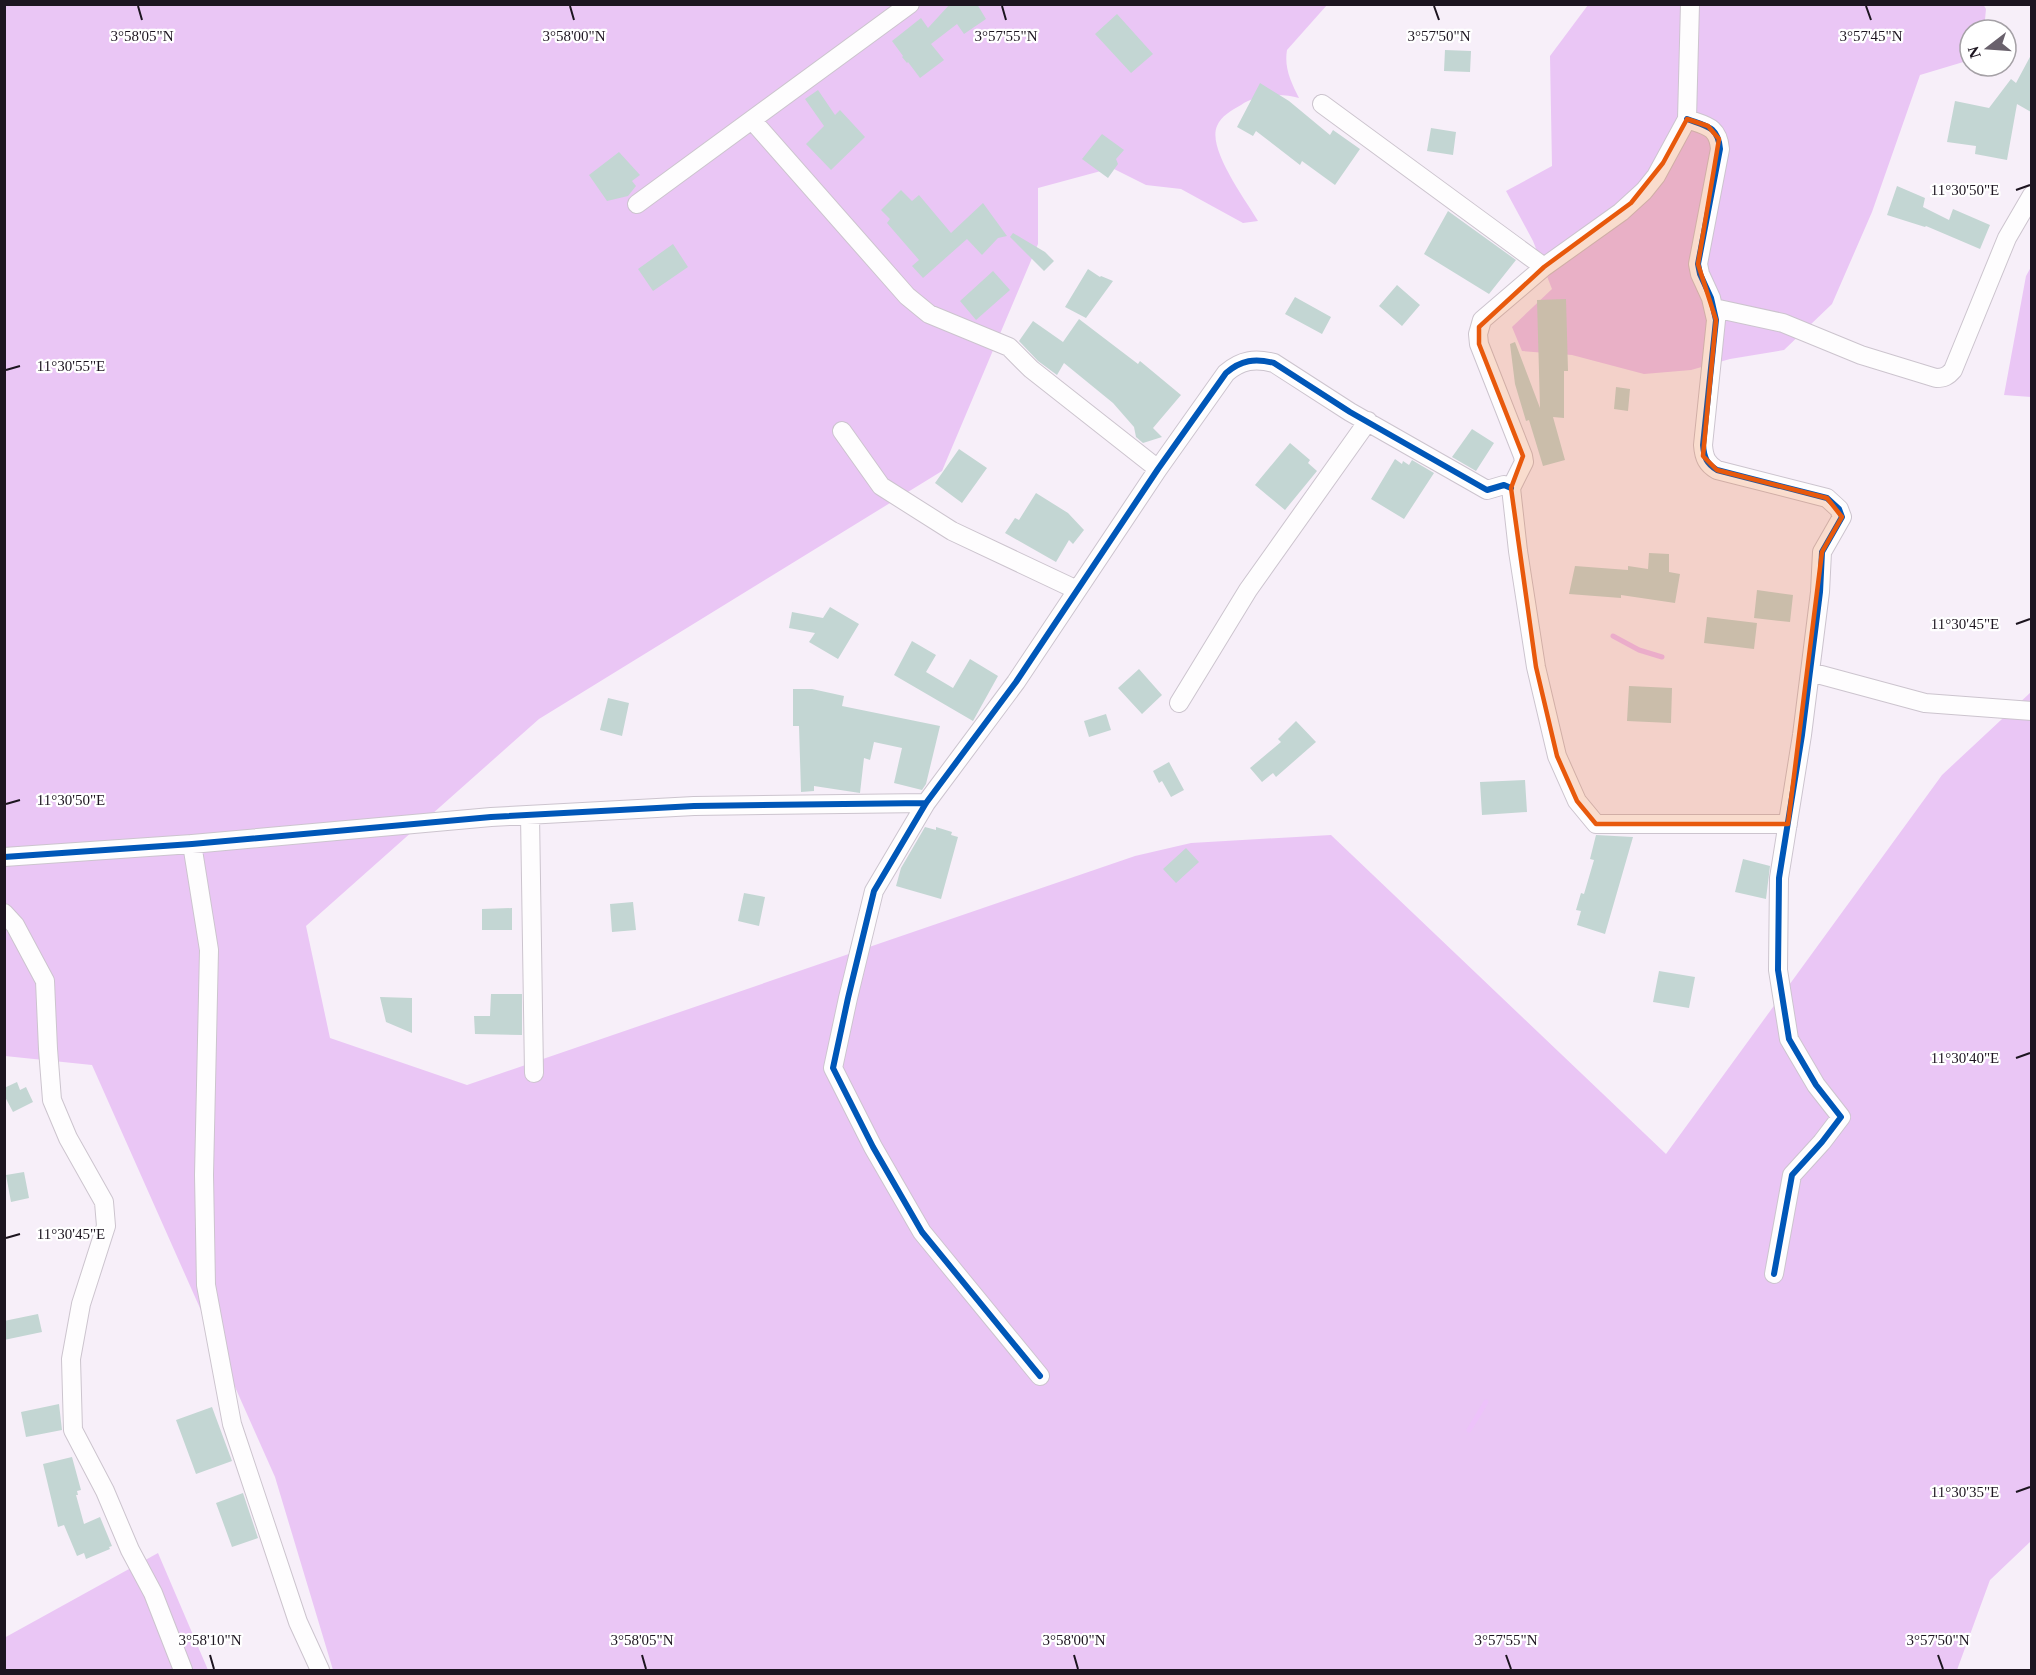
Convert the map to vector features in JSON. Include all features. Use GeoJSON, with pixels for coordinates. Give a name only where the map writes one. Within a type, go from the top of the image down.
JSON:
{"type":"FeatureCollection","features":[{"type":"Feature","properties":{"kind":"street"},"geometry":{"type":"LineString","coordinates":[[637,204],[910,4]]}},
{"type":"Feature","properties":{"kind":"street"},"geometry":{"type":"LineString","coordinates":[[1690,4],[1687,119],[1659,169],[1644,191],[1621,212],[1544,267],[1482,320],[1478,334],[1479,344],[1523,456],[1524,462],[1511,488],[1536,667],[1557,756],[1577,801],[1596,824],[1788,824]]}},
{"type":"Feature","properties":{"kind":"street"},"geometry":{"type":"LineString","coordinates":[[1322,104],[1544,267]]}},
{"type":"Feature","properties":{"kind":"street"},"geometry":{"type":"LineString","coordinates":[[1687,119],[1708,126],[1715,131],[1720,149],[1698,264],[1716,320],[1702,446],[1703,456],[1710,466],[1718,470],[1827,498],[1839,509],[1842,517],[1822,552],[1820,592],[1810,672],[1779,878],[1778,970],[1789,1039],[1816,1085],[1840,1116],[1822,1142],[1792,1175],[1774,1274]]}},
{"type":"Feature","properties":{"kind":"street"},"geometry":{"type":"LineString","coordinates":[[752,120],[907,296],[929,314],[1009,347],[1031,369],[1158,470]]}},
{"type":"Feature","properties":{"kind":"street"},"geometry":{"type":"LineString","coordinates":[[1714,308],[1783,323],[1862,355],[1936,378],[1948,376],[1953,370],[2007,238],[2031,195]]}},
{"type":"Feature","properties":{"kind":"street"},"geometry":{"type":"LineString","coordinates":[[1040,1376],[922,1232],[873,1147],[833,1068],[874,891],[926,803],[1016,682],[1158,470],[1226,373],[1235,365],[1247,360],[1260,359],[1274,363],[1350,412],[1487,490],[1504,485],[1511,488]]}},
{"type":"Feature","properties":{"kind":"street"},"geometry":{"type":"LineString","coordinates":[[1179,703],[1248,591],[1368,421]]}},
{"type":"Feature","properties":{"kind":"street"},"geometry":{"type":"LineString","coordinates":[[842,431],[881,486],[952,531],[1077,590]]}},
{"type":"Feature","properties":{"kind":"street"},"geometry":{"type":"LineString","coordinates":[[1810,672],[1925,703],[2031,711]]}},
{"type":"Feature","properties":{"kind":"street"},"geometry":{"type":"LineString","coordinates":[[4,857],[192,844],[530,815],[694,806],[926,803]]}},
{"type":"Feature","properties":{"kind":"street"},"geometry":{"type":"LineString","coordinates":[[530,815],[534,1073]]}},
{"type":"Feature","properties":{"kind":"street"},"geometry":{"type":"LineString","coordinates":[[192,844],[209,950],[204,1175],[206,1285],[232,1424],[298,1623],[320,1671]]}},
{"type":"Feature","properties":{"kind":"street"},"geometry":{"type":"LineString","coordinates":[[4,913],[15,925],[45,981],[52,1100],[68,1138],[104,1202],[106,1226],[81,1304],[71,1359],[73,1430],[105,1491],[130,1550],[153,1593],[183,1671]]}},
{"type":"Feature","properties":{"kind":"highlighted area"},"geometry":{"type":"Polygon","coordinates":[[[1687,119],[1708,126],[1719,139],[1698,264],[1716,320],[1703,456],[1717,470],[1827,498],[1842,517],[1822,552],[1788,824],[1596,824],[1577,801],[1557,756],[1536,667],[1511,488],[1523,456],[1479,344],[1479,327],[1544,267],[1631,203],[1663,163],[1687,119]]]}},
{"type":"Feature","properties":{"kind":"shaded area"},"geometry":{"type":"Polygon","coordinates":[[[1983,4],[1986,9],[1985,18],[1958,18],[1958,64],[1920,75],[1872,212],[1832,304],[1784,350],[1730,359],[1691,370],[1644,374],[1572,355],[1522,351],[1512,327],[1552,289],[1533,241],[1506,191],[1552,166],[1550,56],[1588,5],[1983,4]]]}},
{"type":"Feature","properties":{"kind":"shaded area"},"geometry":{"type":"Polygon","coordinates":[[[4,5],[1327,5],[1287,50],[1287,69],[1299,98],[1277,95],[1247,101],[1221,119],[1217,126],[1215,136],[1222,161],[1258,221],[1243,223],[1181,189],[1146,185],[1112,168],[1038,188],[1038,244],[942,471],[539,719],[306,926],[330,1038],[467,1085],[1135,856],[1191,843],[1331,835],[1666,1154],[1942,775],[2031,692],[2031,1541],[1990,1580],[1957,1670],[333,1670],[275,1477],[92,1065],[5,1056],[4,5]]]}},
{"type":"Feature","properties":{"kind":"shaded area"},"geometry":{"type":"Polygon","coordinates":[[[2031,267],[2031,397],[2004,395],[2026,276],[2031,267]]]}},
{"type":"Feature","properties":{"kind":"shaded area"},"geometry":{"type":"Polygon","coordinates":[[[158,1553],[208,1670],[5,1670],[4,1638],[158,1553]]]}},
{"type":"Feature","properties":{"kind":"building"},"geometry":{"type":"Polygon","coordinates":[[[950,4],[977,4],[986,19],[964,34],[957,24],[931,44],[944,60],[920,78],[892,41],[921,18],[928,28],[950,4]]]}},
{"type":"Feature","properties":{"kind":"building"},"geometry":{"type":"Polygon","coordinates":[[[1117,14],[1153,54],[1131,73],[1095,34],[1117,14]]]}},
{"type":"Feature","properties":{"kind":"building"},"geometry":{"type":"Polygon","coordinates":[[[1445,50],[1471,51],[1470,72],[1444,71],[1445,50]]]}},
{"type":"Feature","properties":{"kind":"building"},"geometry":{"type":"Polygon","coordinates":[[[2031,55],[2031,112],[2017,104],[2007,160],[1975,154],[1976,146],[1947,142],[1955,101],[1989,108],[2011,79],[2016,83],[2031,55]]]}},
{"type":"Feature","properties":{"kind":"building"},"geometry":{"type":"Polygon","coordinates":[[[1260,83],[1289,101],[1330,135],[1333,130],[1360,149],[1335,185],[1302,161],[1300,165],[1256,131],[1253,136],[1237,127],[1260,83]]]}},
{"type":"Feature","properties":{"kind":"building"},"geometry":{"type":"Polygon","coordinates":[[[818,90],[835,115],[840,110],[865,137],[831,170],[806,144],[824,126],[805,99],[818,90]]]}},
{"type":"Feature","properties":{"kind":"building"},"geometry":{"type":"Polygon","coordinates":[[[1431,128],[1456,132],[1453,155],[1427,151],[1431,128]]]}},
{"type":"Feature","properties":{"kind":"building"},"geometry":{"type":"Polygon","coordinates":[[[1102,134],[1124,150],[1116,159],[1118,164],[1108,178],[1082,159],[1102,134]]]}},
{"type":"Feature","properties":{"kind":"building"},"geometry":{"type":"Polygon","coordinates":[[[619,152],[640,175],[632,181],[636,186],[628,196],[607,201],[589,175],[619,152]]]}},
{"type":"Feature","properties":{"kind":"building"},"geometry":{"type":"Polygon","coordinates":[[[1897,186],[1925,198],[1923,207],[1949,220],[1953,209],[1990,225],[1980,249],[1926,226],[1887,215],[1897,186]]]}},
{"type":"Feature","properties":{"kind":"building"},"geometry":{"type":"Polygon","coordinates":[[[901,190],[912,201],[919,195],[951,233],[983,203],[1007,236],[998,238],[982,255],[967,239],[923,278],[912,266],[919,260],[887,223],[890,219],[881,210],[901,190]]]}},
{"type":"Feature","properties":{"kind":"building"},"geometry":{"type":"Polygon","coordinates":[[[1448,211],[1516,260],[1489,294],[1424,254],[1448,211]]]}},
{"type":"Feature","properties":{"kind":"building"},"geometry":{"type":"Polygon","coordinates":[[[1013,233],[1045,252],[1054,261],[1044,271],[1010,237],[1013,233]]]}},
{"type":"Feature","properties":{"kind":"building"},"geometry":{"type":"Polygon","coordinates":[[[673,244],[688,267],[653,291],[638,269],[673,244]]]}},
{"type":"Feature","properties":{"kind":"building"},"geometry":{"type":"Polygon","coordinates":[[[1088,269],[1100,277],[1113,281],[1086,318],[1065,307],[1088,269]]]}},
{"type":"Feature","properties":{"kind":"building"},"geometry":{"type":"Polygon","coordinates":[[[993,271],[1010,290],[976,320],[960,301],[993,271]]]}},
{"type":"Feature","properties":{"kind":"building"},"geometry":{"type":"Polygon","coordinates":[[[1397,285],[1420,305],[1402,326],[1379,306],[1397,285]]]}},
{"type":"Feature","properties":{"kind":"building"},"geometry":{"type":"Polygon","coordinates":[[[1295,297],[1331,317],[1322,334],[1285,314],[1295,297]]]}},
{"type":"Feature","properties":{"kind":"building"},"geometry":{"type":"Polygon","coordinates":[[[1566,299],[1568,371],[1564,371],[1564,418],[1553,417],[1565,460],[1543,466],[1515,384],[1510,344],[1515,342],[1540,408],[1537,300],[1566,299]]]}},
{"type":"Feature","properties":{"kind":"building"},"geometry":{"type":"Polygon","coordinates":[[[1079,319],[1138,364],[1140,361],[1181,395],[1153,428],[1162,437],[1143,443],[1136,437],[1134,427],[1113,403],[1064,363],[1057,375],[1038,361],[1019,341],[1033,321],[1063,342],[1079,319]]]}},
{"type":"Feature","properties":{"kind":"building"},"geometry":{"type":"Polygon","coordinates":[[[1616,387],[1630,389],[1628,411],[1614,409],[1616,387]]]}},
{"type":"Feature","properties":{"kind":"building"},"geometry":{"type":"Polygon","coordinates":[[[1472,429],[1494,443],[1476,471],[1452,457],[1472,429]]]}},
{"type":"Feature","properties":{"kind":"building"},"geometry":{"type":"Polygon","coordinates":[[[1290,443],[1310,460],[1308,463],[1317,471],[1285,510],[1255,485],[1290,443]]]}},
{"type":"Feature","properties":{"kind":"building"},"geometry":{"type":"Polygon","coordinates":[[[959,449],[987,468],[962,503],[935,483],[959,449]]]}},
{"type":"Feature","properties":{"kind":"building"},"geometry":{"type":"Polygon","coordinates":[[[1395,459],[1402,464],[1403,461],[1409,465],[1412,460],[1434,473],[1404,519],[1371,499],[1395,459]]]}},
{"type":"Feature","properties":{"kind":"building"},"geometry":{"type":"Polygon","coordinates":[[[1036,493],[1068,513],[1084,530],[1073,544],[1069,540],[1056,562],[1005,533],[1015,518],[1019,520],[1036,493]]]}},
{"type":"Feature","properties":{"kind":"building"},"geometry":{"type":"Polygon","coordinates":[[[1649,553],[1669,554],[1669,572],[1680,574],[1675,603],[1621,595],[1621,598],[1569,594],[1575,566],[1628,570],[1628,566],[1648,569],[1649,553]]]}},
{"type":"Feature","properties":{"kind":"building"},"geometry":{"type":"Polygon","coordinates":[[[1757,590],[1793,595],[1790,622],[1754,618],[1757,590]]]}},
{"type":"Feature","properties":{"kind":"building"},"geometry":{"type":"Polygon","coordinates":[[[830,607],[859,624],[838,659],[809,642],[815,633],[789,628],[792,612],[823,618],[830,607]]]}},
{"type":"Feature","properties":{"kind":"building"},"geometry":{"type":"Polygon","coordinates":[[[1707,617],[1757,623],[1754,649],[1704,643],[1707,617]]]}},
{"type":"Feature","properties":{"kind":"building"},"geometry":{"type":"Polygon","coordinates":[[[912,641],[936,655],[926,672],[953,688],[970,659],[998,676],[973,721],[894,675],[912,641]]]}},
{"type":"Feature","properties":{"kind":"building"},"geometry":{"type":"Polygon","coordinates":[[[1139,669],[1162,695],[1142,714],[1118,688],[1139,669]]]}},
{"type":"Feature","properties":{"kind":"building"},"geometry":{"type":"Polygon","coordinates":[[[1629,686],[1672,688],[1671,723],[1627,721],[1629,686]]]}},
{"type":"Feature","properties":{"kind":"building"},"geometry":{"type":"Polygon","coordinates":[[[793,689],[812,689],[844,696],[842,706],[940,726],[926,784],[922,790],[894,783],[902,748],[874,742],[870,760],[864,758],[860,793],[814,786],[814,791],[801,792],[799,726],[793,726],[793,689]]]}},
{"type":"Feature","properties":{"kind":"building"},"geometry":{"type":"Polygon","coordinates":[[[608,698],[629,703],[622,736],[600,730],[608,698]]]}},
{"type":"Feature","properties":{"kind":"building"},"geometry":{"type":"Polygon","coordinates":[[[1106,714],[1111,730],[1089,737],[1084,721],[1106,714]]]}},
{"type":"Feature","properties":{"kind":"building"},"geometry":{"type":"Polygon","coordinates":[[[1296,721],[1316,742],[1276,777],[1273,773],[1262,782],[1250,768],[1281,742],[1278,739],[1296,721]]]}},
{"type":"Feature","properties":{"kind":"building"},"geometry":{"type":"Polygon","coordinates":[[[1169,762],[1184,790],[1171,797],[1162,781],[1159,783],[1153,771],[1169,762]]]}},
{"type":"Feature","properties":{"kind":"building"},"geometry":{"type":"Polygon","coordinates":[[[1525,780],[1527,812],[1482,815],[1480,782],[1525,780]]]}},
{"type":"Feature","properties":{"kind":"building"},"geometry":{"type":"Polygon","coordinates":[[[925,827],[936,830],[936,827],[952,832],[951,835],[958,837],[941,899],[896,886],[901,868],[925,827]]]}},
{"type":"Feature","properties":{"kind":"building"},"geometry":{"type":"Polygon","coordinates":[[[1596,835],[1633,837],[1605,934],[1577,925],[1581,911],[1576,910],[1581,893],[1584,894],[1594,860],[1590,859],[1596,835]]]}},
{"type":"Feature","properties":{"kind":"building"},"geometry":{"type":"Polygon","coordinates":[[[1186,848],[1199,862],[1176,883],[1163,869],[1186,848]]]}},
{"type":"Feature","properties":{"kind":"building"},"geometry":{"type":"Polygon","coordinates":[[[1743,859],[1770,866],[1766,899],[1735,892],[1743,859]]]}},
{"type":"Feature","properties":{"kind":"building"},"geometry":{"type":"Polygon","coordinates":[[[744,893],[765,897],[759,926],[738,921],[744,893]]]}},
{"type":"Feature","properties":{"kind":"building"},"geometry":{"type":"Polygon","coordinates":[[[633,902],[636,930],[612,932],[610,904],[633,902]]]}},
{"type":"Feature","properties":{"kind":"building"},"geometry":{"type":"Polygon","coordinates":[[[512,908],[512,930],[482,930],[482,909],[512,908]]]}},
{"type":"Feature","properties":{"kind":"building"},"geometry":{"type":"Polygon","coordinates":[[[1659,971],[1695,977],[1689,1008],[1653,1002],[1659,971]]]}},
{"type":"Feature","properties":{"kind":"building"},"geometry":{"type":"Polygon","coordinates":[[[491,994],[522,994],[522,1035],[475,1034],[474,1016],[490,1016],[491,994]]]}},
{"type":"Feature","properties":{"kind":"building"},"geometry":{"type":"Polygon","coordinates":[[[380,997],[412,998],[412,1033],[386,1022],[380,997]]]}},
{"type":"Feature","properties":{"kind":"building"},"geometry":{"type":"Polygon","coordinates":[[[17,1082],[20,1090],[26,1087],[33,1102],[13,1112],[4,1095],[4,1088],[17,1082]]]}},
{"type":"Feature","properties":{"kind":"building"},"geometry":{"type":"Polygon","coordinates":[[[24,1172],[29,1198],[11,1202],[6,1175],[24,1172]]]}},
{"type":"Feature","properties":{"kind":"building"},"geometry":{"type":"Polygon","coordinates":[[[38,1314],[42,1332],[4,1340],[4,1321],[38,1314]]]}},
{"type":"Feature","properties":{"kind":"building"},"geometry":{"type":"Polygon","coordinates":[[[59,1404],[62,1430],[26,1437],[21,1412],[59,1404]]]}},
{"type":"Feature","properties":{"kind":"building"},"geometry":{"type":"Polygon","coordinates":[[[212,1407],[232,1461],[196,1474],[176,1420],[212,1407]]]}},
{"type":"Feature","properties":{"kind":"building"},"geometry":{"type":"Polygon","coordinates":[[[72,1457],[81,1490],[77,1491],[78,1495],[76,1495],[84,1524],[100,1517],[112,1546],[86,1559],[84,1553],[77,1556],[64,1525],[58,1527],[43,1464],[72,1457]]]}},
{"type":"Feature","properties":{"kind":"building"},"geometry":{"type":"Polygon","coordinates":[[[243,1493],[258,1538],[232,1547],[216,1503],[243,1493]]]}},
{"type":"Feature","properties":{"kind":"waterway"},"geometry":{"type":"LineString","coordinates":[[1613,636],[1639,650],[1662,657]]}},
{"type":"Feature","properties":{"kind":"waterway"},"geometry":{"type":"LineString","coordinates":[[1469,1430],[1486,1402]]}},
{"type":"Feature","properties":{"kind":"cycle path"},"geometry":{"type":"LineString","coordinates":[[1687,119],[1714,131],[1720,149],[1698,264],[1711,298],[1716,320],[1703,445],[1705,457],[1708,463],[1717,470],[1827,498],[1839,509],[1842,517],[1822,552],[1820,592],[1802,735],[1779,878],[1778,970],[1789,1039],[1816,1085],[1841,1117],[1792,1175],[1774,1274]]}},
{"type":"Feature","properties":{"kind":"cycle path"},"geometry":{"type":"LineString","coordinates":[[1040,1376],[922,1232],[873,1147],[833,1068],[874,891],[926,803],[1016,682],[1158,469],[1226,373],[1237,365],[1248,361],[1274,363],[1350,412],[1487,490],[1504,485],[1511,488]]}},
{"type":"Feature","properties":{"kind":"cycle path"},"geometry":{"type":"LineString","coordinates":[[4,857],[192,844],[491,817],[694,806],[926,803]]}}]}
